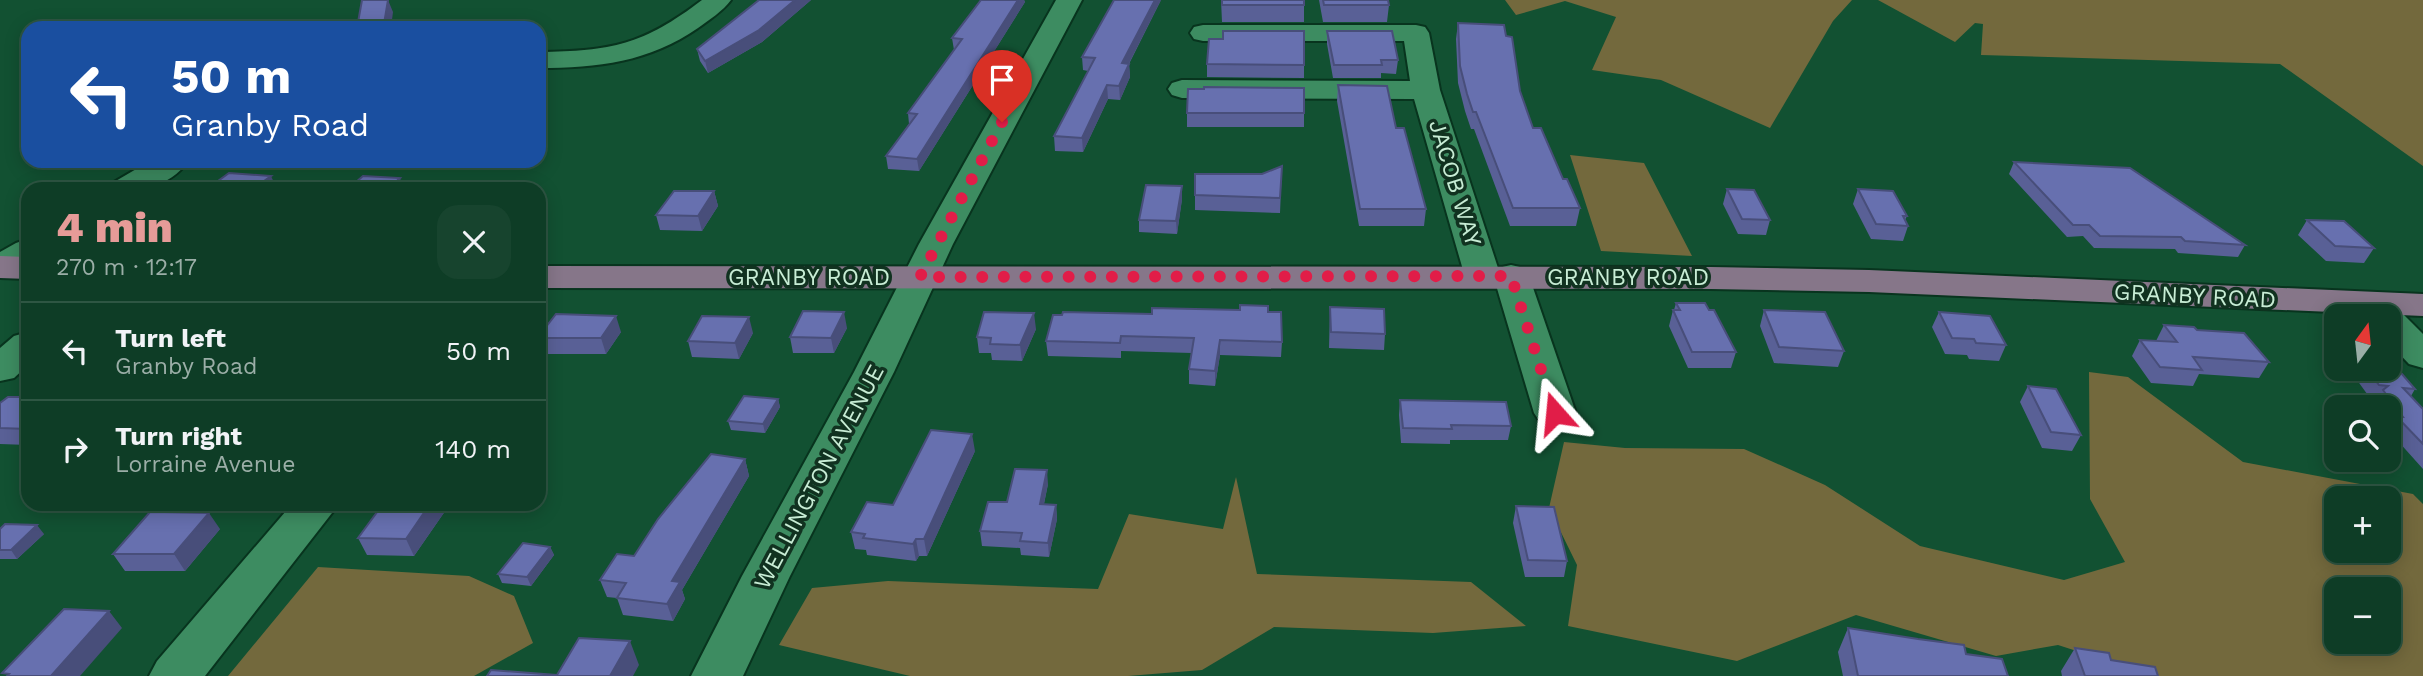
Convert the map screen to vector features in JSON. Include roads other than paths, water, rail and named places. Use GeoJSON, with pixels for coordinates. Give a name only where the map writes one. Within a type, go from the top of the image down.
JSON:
{"type":"FeatureCollection","features":[{"type":"Feature","properties":{"kind":"main road"},"geometry":{"type":"LineString","coordinates":[[0,267],[21,268]]}},
{"type":"Feature","properties":{"kind":"main road","name":"GRANBY ROAD"},"geometry":{"type":"LineString","coordinates":[[546,277],[1497,277],[1832,280],[2324,310]]}},
{"type":"Feature","properties":{"kind":"main road","name":"GRANBY ROAD"},"geometry":{"type":"LineString","coordinates":[[2401,310],[2423,305]]}},
{"type":"Feature","properties":{"kind":"street"},"geometry":{"type":"LineString","coordinates":[[546,60],[602,58],[645,49],[671,35],[718,0]]}},
{"type":"Feature","properties":{"kind":"street","name":"WELLINGTON AVENUE"},"geometry":{"type":"LineString","coordinates":[[717,676],[920,277],[1069,0]]}},
{"type":"Feature","properties":{"kind":"street","name":"JACOB WAY"},"geometry":{"type":"LineString","coordinates":[[1203,33],[1416,33],[1426,90],[1497,277],[1555,413]]}},
{"type":"Feature","properties":{"kind":"street","name":"JACOB WAY"},"geometry":{"type":"LineString","coordinates":[[1182,89],[1426,90]]}},
{"type":"Feature","properties":{"kind":"street"},"geometry":{"type":"LineString","coordinates":[[138,182],[161,168]]}},
{"type":"Feature","properties":{"kind":"street"},"geometry":{"type":"LineString","coordinates":[[0,267],[21,254]]}},
{"type":"Feature","properties":{"kind":"street"},"geometry":{"type":"LineString","coordinates":[[2401,333],[2423,356]]}},
{"type":"Feature","properties":{"kind":"street"},"geometry":{"type":"LineString","coordinates":[[0,369],[21,350]]}},
{"type":"Feature","properties":{"kind":"street"},"geometry":{"type":"LineString","coordinates":[[175,676],[311,511]]}}]}
